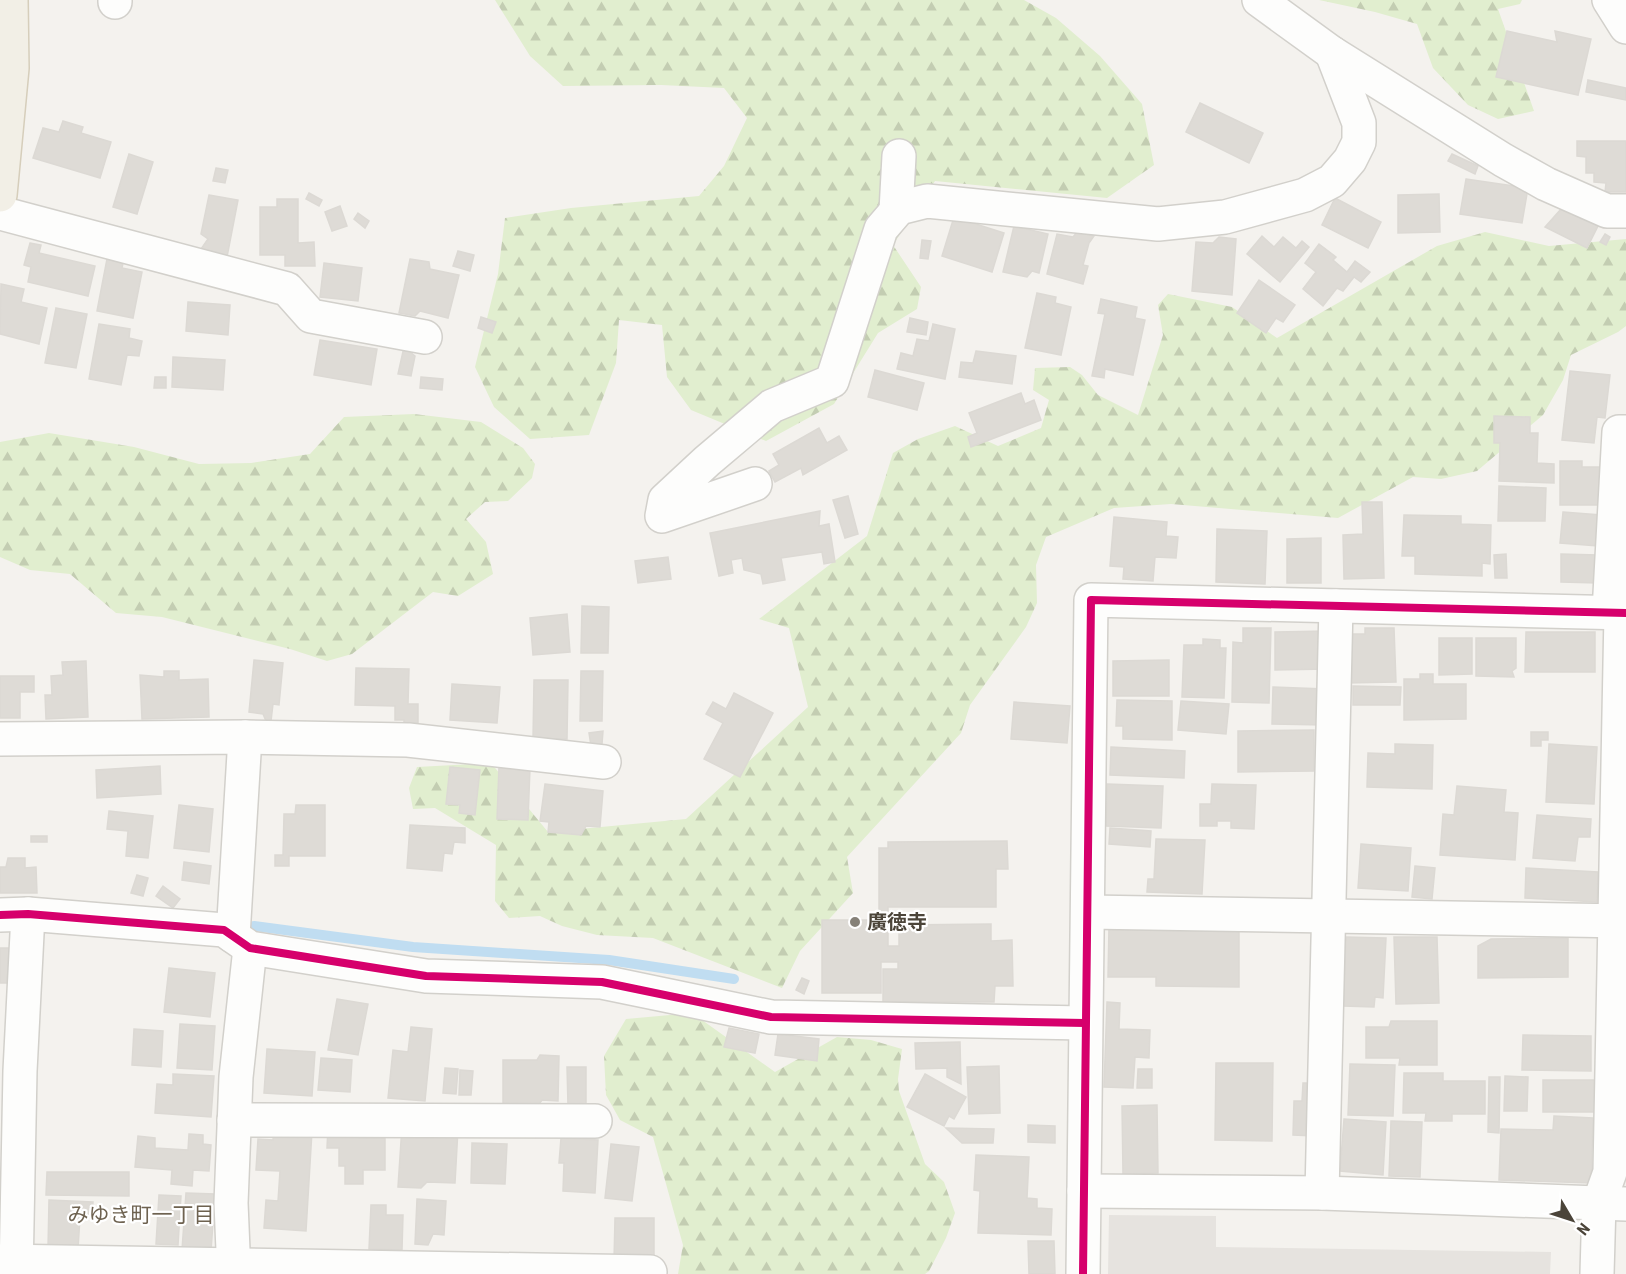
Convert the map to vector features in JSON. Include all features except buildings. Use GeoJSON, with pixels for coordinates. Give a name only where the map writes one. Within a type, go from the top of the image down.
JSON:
{"type":"FeatureCollection","features":[{"type":"Feature","properties":{"kind":"main road"},"geometry":{"type":"LineString","coordinates":[[0,195],[12,68],[11,0]]}},
{"type":"Feature","properties":{"kind":"street"},"geometry":{"type":"LineString","coordinates":[[1259,0],[1332,53],[1503,160],[1546,184],[1607,211],[1626,211]]}},
{"type":"Feature","properties":{"kind":"street"},"geometry":{"type":"LineString","coordinates":[[755,484],[662,516],[665,500],[772,406],[832,381],[881,229],[899,208],[927,201],[1158,224],[1225,217],[1305,195],[1332,181],[1350,160],[1359,142],[1359,123],[1332,53]]}},
{"type":"Feature","properties":{"kind":"street"},"geometry":{"type":"LineString","coordinates":[[896,211],[899,156]]}},
{"type":"Feature","properties":{"kind":"street"},"geometry":{"type":"LineString","coordinates":[[0,213],[287,289],[311,316],[425,336]]}},
{"type":"Feature","properties":{"kind":"street"},"geometry":{"type":"LineString","coordinates":[[1597,1274],[1612,1203],[1610,1172],[1620,921],[1619,432],[1626,432]]}},
{"type":"Feature","properties":{"kind":"street"},"geometry":{"type":"LineString","coordinates":[[1083,1274],[1091,600],[1619,612]]}},
{"type":"Feature","properties":{"kind":"street"},"geometry":{"type":"LineString","coordinates":[[1322,1193],[1336,606]]}},
{"type":"Feature","properties":{"kind":"street"},"geometry":{"type":"LineString","coordinates":[[235,1270],[231,1203],[241,942],[245,737]]}},
{"type":"Feature","properties":{"kind":"street"},"geometry":{"type":"LineString","coordinates":[[0,739],[245,737],[408,740],[604,762]]}},
{"type":"Feature","properties":{"kind":"street"},"geometry":{"type":"LineString","coordinates":[[1088,912],[1620,921]]}},
{"type":"Feature","properties":{"kind":"street"},"geometry":{"type":"LineString","coordinates":[[650,1272],[235,1270],[11,1266],[20,1071],[14,914],[224,930],[241,942],[426,976],[602,982],[771,1017],[1085,1023]]}},
{"type":"Feature","properties":{"kind":"street"},"geometry":{"type":"LineString","coordinates":[[234,1119],[595,1121]]}},
{"type":"Feature","properties":{"kind":"street"},"geometry":{"type":"LineString","coordinates":[[1084,1191],[1322,1193],[1612,1203]]}},
{"type":"Feature","properties":{"kind":"green space"},"geometry":{"type":"Polygon","coordinates":[[[495,0],[1024,0],[1056,18],[1100,56],[1142,104],[1154,165],[1107,198],[935,181],[893,245],[921,287],[917,309],[878,333],[834,404],[766,441],[691,410],[667,377],[662,325],[619,320],[616,363],[589,435],[530,439],[494,407],[475,367],[498,274],[505,218],[571,208],[699,196],[724,166],[747,118],[724,88],[661,85],[563,86],[530,56],[495,0]]]}},
{"type":"Feature","properties":{"kind":"green space"},"geometry":{"type":"Polygon","coordinates":[[[1319,0],[1522,0],[1520,4],[1498,9],[1534,111],[1498,119],[1468,105],[1433,68],[1417,24],[1319,0]]]}},
{"type":"Feature","properties":{"kind":"green space"},"geometry":{"type":"Polygon","coordinates":[[[1485,232],[1549,246],[1626,239],[1626,326],[1571,355],[1563,380],[1543,415],[1477,471],[1441,479],[1413,477],[1338,518],[1171,504],[1114,508],[1046,537],[1036,565],[1037,603],[1026,627],[970,705],[961,733],[847,857],[853,893],[800,951],[782,988],[653,938],[597,935],[562,926],[540,916],[509,918],[495,901],[496,845],[435,808],[413,809],[409,788],[417,767],[491,763],[548,832],[686,819],[808,707],[789,628],[759,619],[867,536],[893,453],[918,439],[955,426],[998,446],[1041,428],[1049,400],[1033,390],[1035,368],[1070,367],[1082,375],[1098,395],[1138,415],[1163,335],[1158,305],[1168,294],[1232,307],[1277,338],[1437,246],[1485,232]]]}},
{"type":"Feature","properties":{"kind":"green space"},"geometry":{"type":"Polygon","coordinates":[[[414,414],[481,422],[523,448],[535,464],[532,478],[508,501],[485,502],[466,519],[486,542],[493,574],[458,596],[433,592],[352,654],[327,661],[290,649],[162,617],[116,613],[70,574],[30,570],[0,557],[0,442],[49,433],[134,447],[199,464],[251,463],[310,454],[344,417],[414,414]]]}},
{"type":"Feature","properties":{"kind":"green space"},"geometry":{"type":"Polygon","coordinates":[[[681,1014],[702,1020],[775,1072],[837,1037],[871,1040],[902,1049],[898,1079],[899,1091],[925,1164],[944,1182],[955,1213],[946,1238],[929,1271],[925,1274],[678,1274],[683,1245],[653,1137],[620,1120],[606,1095],[604,1056],[626,1019],[681,1014]]]}},
{"type":"Feature","properties":{"kind":"shaded area"},"geometry":{"type":"Polygon","coordinates":[[[1109,1215],[1216,1216],[1216,1247],[1551,1252],[1550,1274],[1108,1274],[1109,1215]]]}},
{"type":"Feature","properties":{"kind":"waterway"},"geometry":{"type":"LineString","coordinates":[[254,926],[413,947],[609,960],[734,979]]}},
{"type":"Feature","properties":{"kind":"cycle path"},"geometry":{"type":"LineString","coordinates":[[1083,1274],[1091,600],[1626,613]]}},
{"type":"Feature","properties":{"kind":"cycle path"},"geometry":{"type":"LineString","coordinates":[[0,915],[28,914],[224,930],[250,948],[426,976],[602,982],[771,1017],[1085,1023]]}},
{"type":"Feature","properties":{"kind":"place","name":"廣徳寺"},"geometry":{"type":"Point","coordinates":[855,922]}},
{"type":"Feature","properties":{"kind":"district","name":"みゆき町一丁目"},"geometry":{"type":"Point","coordinates":[141,1215]}}]}
